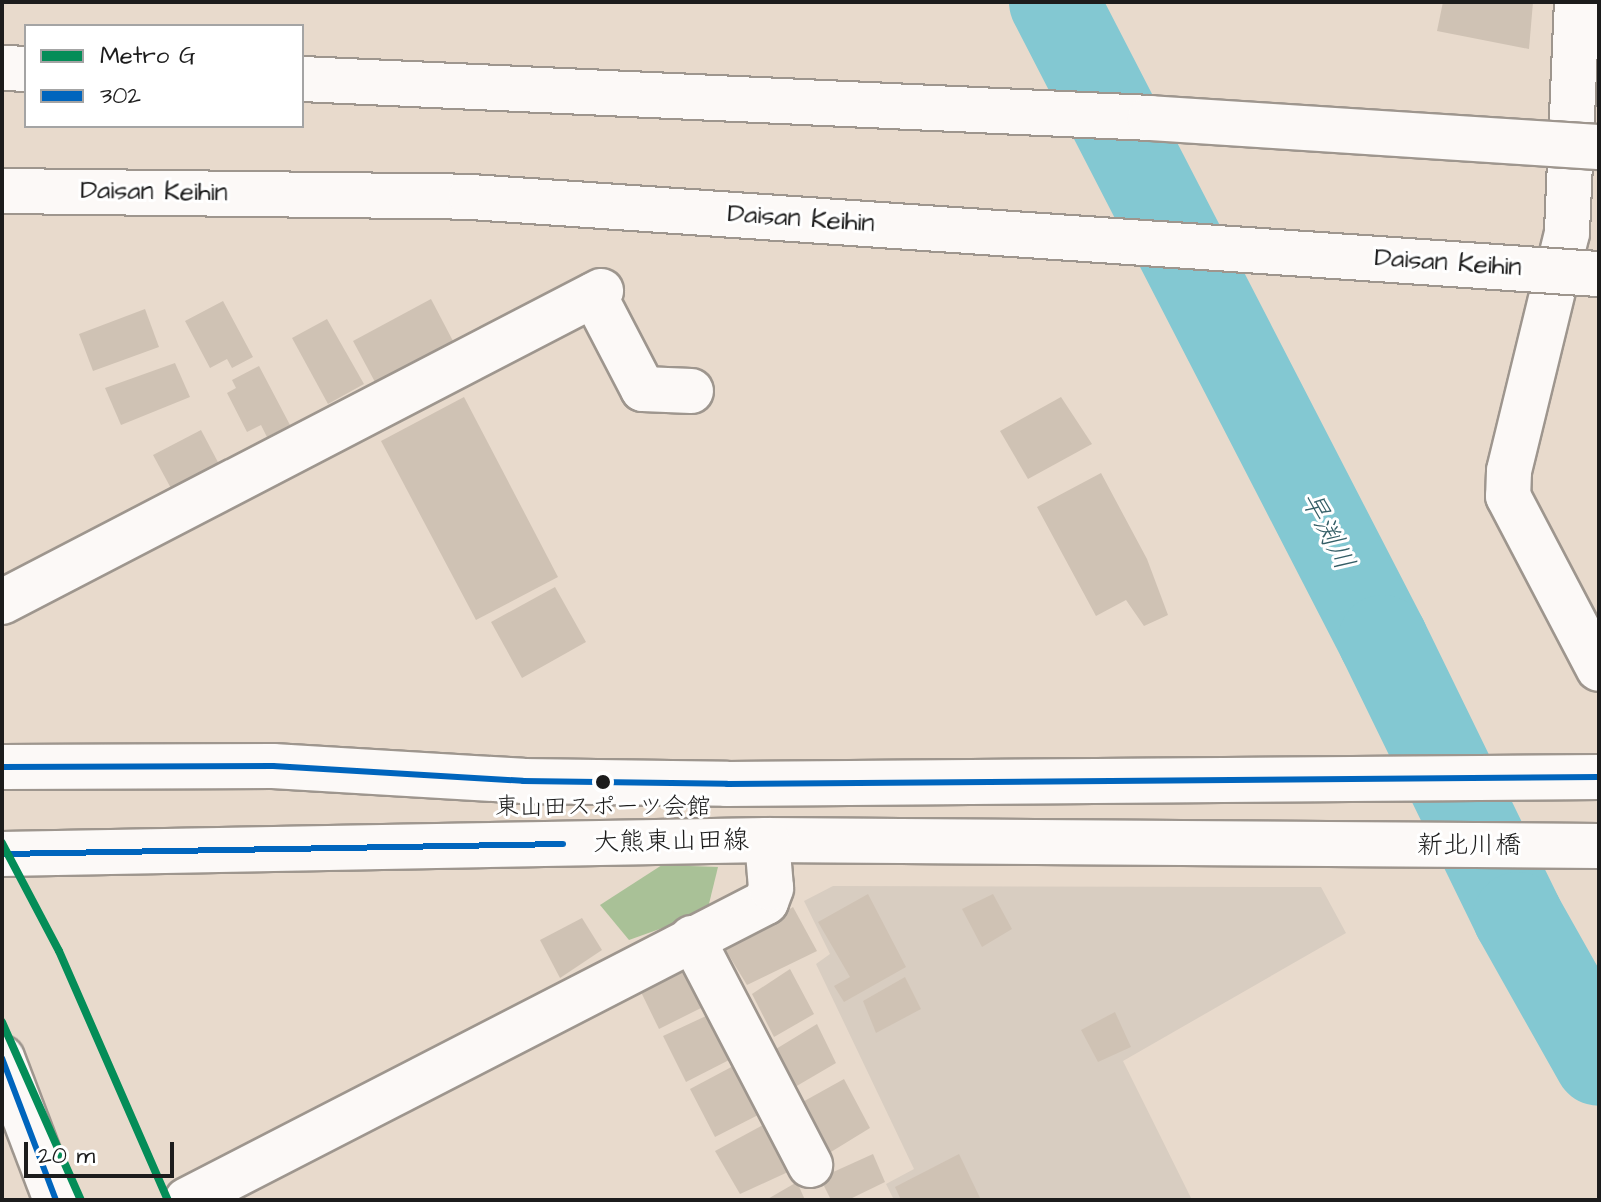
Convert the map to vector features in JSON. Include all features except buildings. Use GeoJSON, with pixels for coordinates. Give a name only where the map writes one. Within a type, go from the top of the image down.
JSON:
{"type":"FeatureCollection","features":[{"type":"Feature","properties":{"kind":"main road"},"geometry":{"type":"LineString","coordinates":[[1577,2],[1567,233],[1509,471],[1508,496],[1599,669]]}},
{"type":"Feature","properties":{"kind":"main road"},"geometry":{"type":"LineString","coordinates":[[2,68],[24,69]]}},
{"type":"Feature","properties":{"kind":"main road"},"geometry":{"type":"LineString","coordinates":[[304,79],[1150,118],[1599,147]]}},
{"type":"Feature","properties":{"kind":"main road","name":"Daisan Keihin"},"geometry":{"type":"LineString","coordinates":[[2,191],[471,197],[1599,274]]}},
{"type":"Feature","properties":{"kind":"main road"},"geometry":{"type":"LineString","coordinates":[[2,602],[598,293],[643,389],[691,391]]}},
{"type":"Feature","properties":{"kind":"main road"},"geometry":{"type":"LineString","coordinates":[[2,767],[273,766],[523,781],[727,784],[1303,777],[1593,778]]}},
{"type":"Feature","properties":{"kind":"main road"},"geometry":{"type":"LineString","coordinates":[[187,1200],[316,1138],[692,938],[766,902],[771,879],[767,840]]}},
{"type":"Feature","properties":{"kind":"main road","name":"大熊東山田線"},"geometry":{"type":"LineString","coordinates":[[2,854],[767,840],[1340,846]]}},
{"type":"Feature","properties":{"kind":"main road","name":"新北川橋"},"geometry":{"type":"LineString","coordinates":[[1340,846],[1599,846]]}},
{"type":"Feature","properties":{"kind":"main road"},"geometry":{"type":"LineString","coordinates":[[692,938],[810,1165]]}},
{"type":"Feature","properties":{"kind":"main road"},"geometry":{"type":"LineString","coordinates":[[2,1058],[56,1200]]}},
{"type":"Feature","properties":{"kind":"shaded area"},"geometry":{"type":"Polygon","coordinates":[[[833,886],[1321,887],[1346,933],[1123,1061],[1192,1200],[894,1200],[886,1184],[914,1169],[816,964],[830,954],[804,901],[833,886]]]}},
{"type":"Feature","properties":{"kind":"green space"},"geometry":{"type":"Polygon","coordinates":[[[662,865],[718,867],[707,912],[629,940],[600,905],[662,865]]]}},
{"type":"Feature","properties":{"kind":"waterway","name":"早渕川"},"geometry":{"type":"LineString","coordinates":[[1054,2],[1383,640],[1518,917],[1599,1061]]}},
{"type":"Feature","properties":{"kind":"metro line","name":"G"},"geometry":{"type":"LineString","coordinates":[[2,843],[59,951],[168,1200]]}},
{"type":"Feature","properties":{"kind":"metro line","name":"G"},"geometry":{"type":"LineString","coordinates":[[2,1022],[81,1200]]}},
{"type":"Feature","properties":{"kind":"transit line","name":"302"},"geometry":{"type":"LineString","coordinates":[[2,767],[273,766],[523,781],[727,784],[1599,777]]}},
{"type":"Feature","properties":{"kind":"transit line","name":"302"},"geometry":{"type":"LineString","coordinates":[[2,854],[563,844]]}},
{"type":"Feature","properties":{"kind":"transit line","name":"302"},"geometry":{"type":"LineString","coordinates":[[2,1058],[56,1200]]}},
{"type":"Feature","properties":{"kind":"place","name":"東山田スポーツ会館"},"geometry":{"type":"Point","coordinates":[603,782]}}]}
